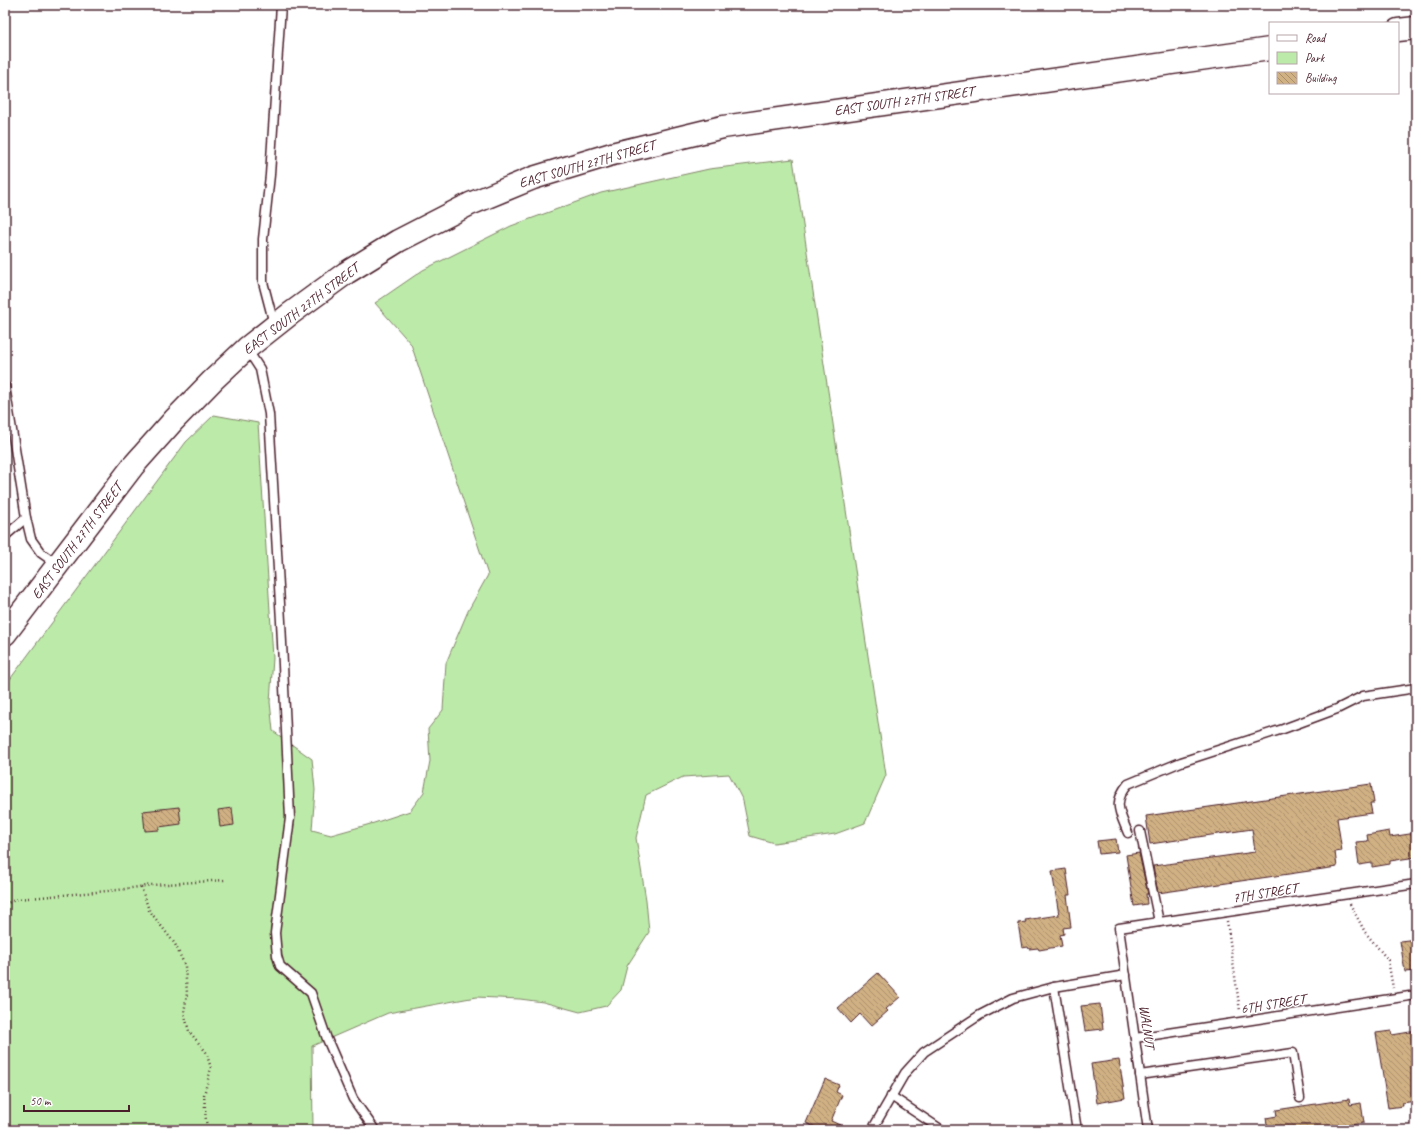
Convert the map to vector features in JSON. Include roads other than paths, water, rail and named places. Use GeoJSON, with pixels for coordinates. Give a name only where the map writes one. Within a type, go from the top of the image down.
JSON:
{"type":"FeatureCollection","features":[{"type":"Feature","properties":{"kind":"main road"},"geometry":{"type":"LineString","coordinates":[[1399,30],[1416,28]]}},
{"type":"Feature","properties":{"kind":"main road","name":"EAST SOUTH 27TH STREET"},"geometry":{"type":"LineString","coordinates":[[5,634],[133,466],[174,420],[247,348],[346,273],[398,241],[470,204],[533,178],[612,154],[724,127],[1269,49]]}},
{"type":"Feature","properties":{"kind":"lane"},"geometry":{"type":"LineString","coordinates":[[274,327],[264,282],[263,239],[270,175],[280,5]]}},
{"type":"Feature","properties":{"kind":"lane"},"geometry":{"type":"LineString","coordinates":[[247,348],[260,370],[269,414],[281,621],[290,818],[276,933],[277,956],[280,966],[311,993],[327,1039],[353,1099],[375,1130]]}},
{"type":"Feature","properties":{"kind":"lane"},"geometry":{"type":"LineString","coordinates":[[5,386],[26,518],[32,539],[42,552],[58,566]]}},
{"type":"Feature","properties":{"kind":"lane"},"geometry":{"type":"LineString","coordinates":[[5,536],[26,518]]}},
{"type":"Feature","properties":{"kind":"lane"},"geometry":{"type":"LineString","coordinates":[[1128,832],[1121,814],[1118,799],[1128,784],[1188,759],[1337,709],[1363,696],[1416,688]]}},
{"type":"Feature","properties":{"kind":"lane"},"geometry":{"type":"LineString","coordinates":[[1140,831],[1159,922]]}},
{"type":"Feature","properties":{"kind":"lane","name":"7TH STREET"},"geometry":{"type":"LineString","coordinates":[[1118,928],[1416,884]]}},
{"type":"Feature","properties":{"kind":"lane","name":"WALNUT"},"geometry":{"type":"LineString","coordinates":[[1118,928],[1148,1130]]}},
{"type":"Feature","properties":{"kind":"lane"},"geometry":{"type":"LineString","coordinates":[[872,1130],[905,1073],[924,1052],[980,1015],[1013,998],[1054,987],[1126,975]]}},
{"type":"Feature","properties":{"kind":"lane"},"geometry":{"type":"LineString","coordinates":[[1054,987],[1076,1130]]}},
{"type":"Feature","properties":{"kind":"lane","name":"6TH STREET"},"geometry":{"type":"LineString","coordinates":[[1135,1038],[1416,995]]}},
{"type":"Feature","properties":{"kind":"lane"},"geometry":{"type":"LineString","coordinates":[[1140,1075],[1293,1052],[1300,1098]]}},
{"type":"Feature","properties":{"kind":"lane"},"geometry":{"type":"LineString","coordinates":[[891,1096],[942,1130]]}}]}
